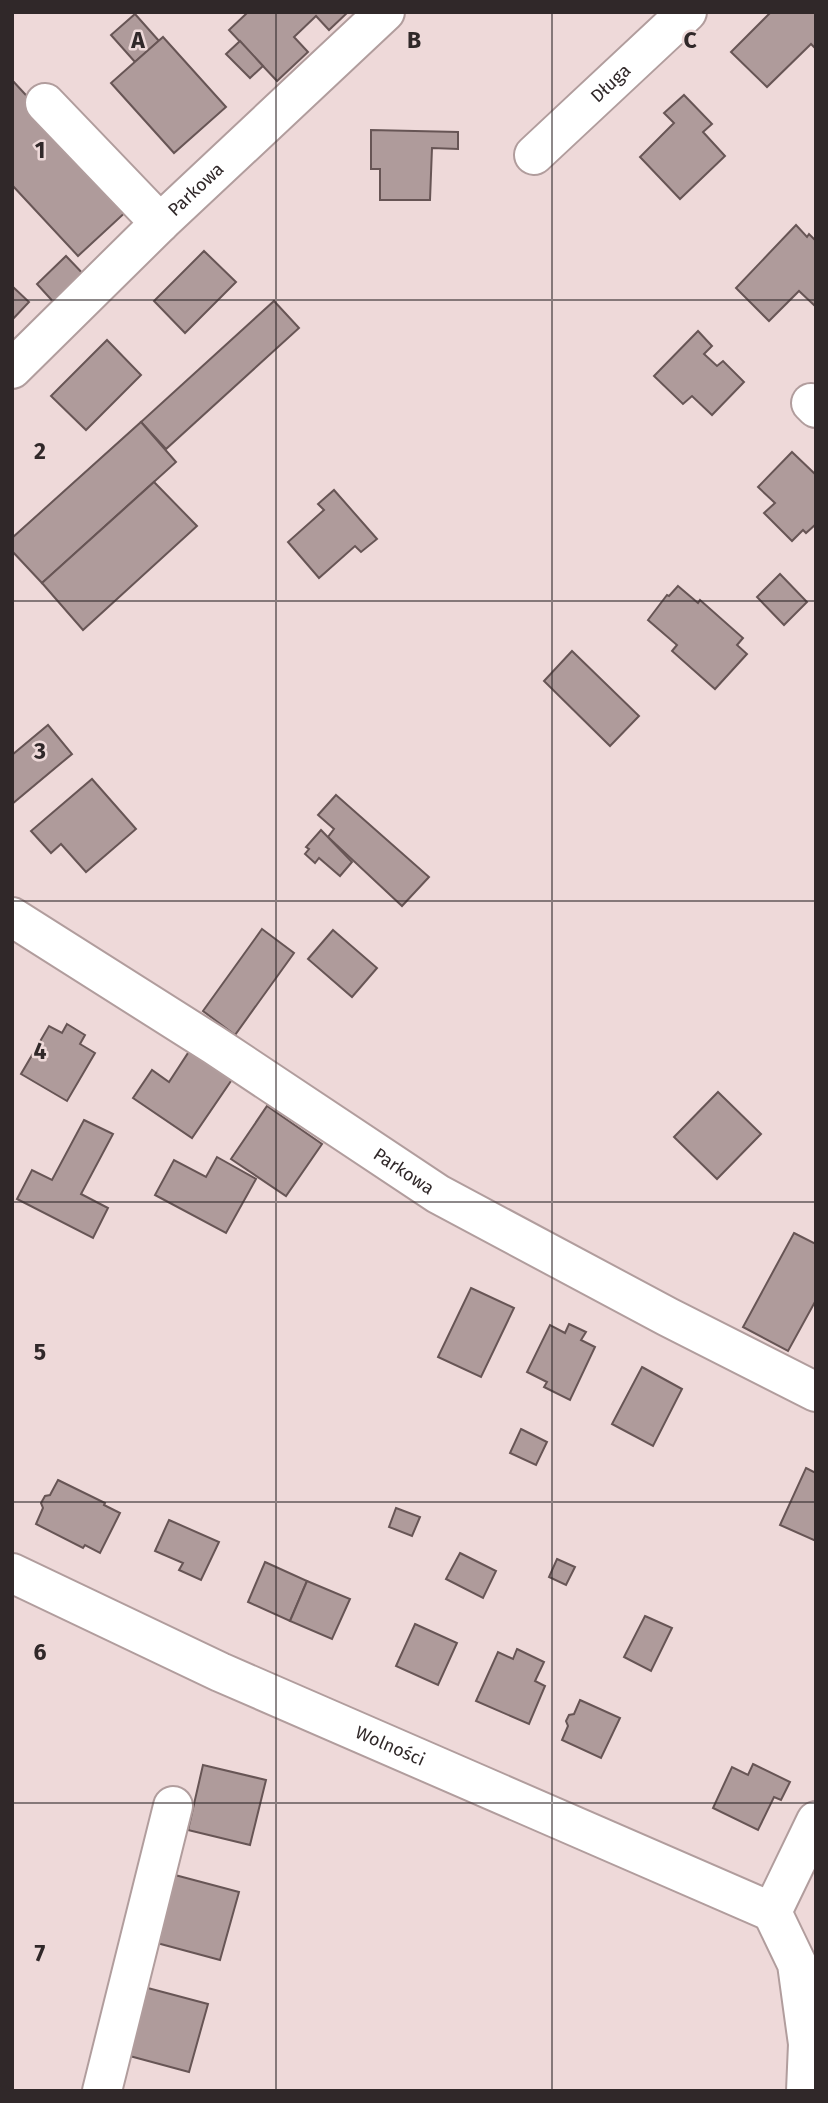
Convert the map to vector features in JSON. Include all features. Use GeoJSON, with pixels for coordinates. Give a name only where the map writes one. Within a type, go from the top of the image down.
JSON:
{"type":"FeatureCollection","features":[{"type":"Feature","properties":{"kind":"street","name":"Parkowa"},"geometry":{"type":"LineString","coordinates":[[12,369],[160,223],[384,12]]}},
{"type":"Feature","properties":{"kind":"street","name":"Długa"},"geometry":{"type":"LineString","coordinates":[[534,155],[687,12]]}},
{"type":"Feature","properties":{"kind":"street"},"geometry":{"type":"LineString","coordinates":[[46,103],[160,223]]}},
{"type":"Feature","properties":{"kind":"street","name":"Parkowa"},"geometry":{"type":"LineString","coordinates":[[12,917],[214,1045],[438,1194],[668,1317],[816,1392]]}},
{"type":"Feature","properties":{"kind":"street","name":"Wolności"},"geometry":{"type":"LineString","coordinates":[[12,1573],[220,1672],[772,1912]]}},
{"type":"Feature","properties":{"kind":"street"},"geometry":{"type":"LineString","coordinates":[[102,2091],[173,1806]]}},
{"type":"Feature","properties":{"kind":"street"},"geometry":{"type":"LineString","coordinates":[[806,2091],[808,2044],[797,1964],[772,1912],[816,1821]]}},
{"type":"Feature","properties":{"kind":"building"},"geometry":{"type":"Polygon","coordinates":[[[248,12],[348,12],[329,30],[316,16],[294,37],[308,52],[277,81],[229,30],[248,12]]]}},
{"type":"Feature","properties":{"kind":"building"},"geometry":{"type":"Polygon","coordinates":[[[771,12],[816,12],[816,49],[811,44],[767,87],[731,52],[771,12]]]}},
{"type":"Feature","properties":{"kind":"building"},"geometry":{"type":"Polygon","coordinates":[[[135,14],[159,41],[135,62],[111,35],[135,14]]]}},
{"type":"Feature","properties":{"kind":"building"},"geometry":{"type":"Polygon","coordinates":[[[163,37],[226,107],[174,153],[111,83],[163,37]]]}},
{"type":"Feature","properties":{"kind":"building"},"geometry":{"type":"Polygon","coordinates":[[[240,41],[263,66],[250,78],[226,54],[240,41]]]}},
{"type":"Feature","properties":{"kind":"building"},"geometry":{"type":"Polygon","coordinates":[[[12,80],[130,208],[78,256],[12,185],[12,80]]]}},
{"type":"Feature","properties":{"kind":"building"},"geometry":{"type":"Polygon","coordinates":[[[684,95],[712,124],[703,132],[725,156],[680,199],[640,157],[674,123],[664,113],[684,95]]]}},
{"type":"Feature","properties":{"kind":"building"},"geometry":{"type":"Polygon","coordinates":[[[371,130],[458,132],[458,149],[432,148],[430,200],[380,200],[380,169],[371,169],[371,130]]]}},
{"type":"Feature","properties":{"kind":"building"},"geometry":{"type":"Polygon","coordinates":[[[796,225],[807,237],[809,234],[816,241],[816,307],[799,291],[769,321],[736,288],[796,225]]]}},
{"type":"Feature","properties":{"kind":"building"},"geometry":{"type":"Polygon","coordinates":[[[204,251],[236,282],[185,333],[154,301],[204,251]]]}},
{"type":"Feature","properties":{"kind":"building"},"geometry":{"type":"Polygon","coordinates":[[[66,256],[88,279],[58,307],[37,284],[66,256]]]}},
{"type":"Feature","properties":{"kind":"building"},"geometry":{"type":"Polygon","coordinates":[[[12,286],[29,302],[12,320],[12,286]]]}},
{"type":"Feature","properties":{"kind":"building"},"geometry":{"type":"Polygon","coordinates":[[[274,301],[299,328],[166,449],[141,422],[274,301]]]}},
{"type":"Feature","properties":{"kind":"building"},"geometry":{"type":"Polygon","coordinates":[[[698,331],[712,346],[704,354],[717,366],[723,361],[744,382],[712,415],[692,396],[683,404],[654,376],[698,331]]]}},
{"type":"Feature","properties":{"kind":"building"},"geometry":{"type":"Polygon","coordinates":[[[107,340],[141,375],[86,430],[51,396],[107,340]]]}},
{"type":"Feature","properties":{"kind":"building"},"geometry":{"type":"Polygon","coordinates":[[[141,422],[176,462],[42,583],[12,551],[12,538],[141,422]]]}},
{"type":"Feature","properties":{"kind":"building"},"geometry":{"type":"Polygon","coordinates":[[[792,452],[816,475],[816,524],[806,533],[803,530],[792,541],[764,513],[775,503],[758,487],[792,452]]]}},
{"type":"Feature","properties":{"kind":"building"},"geometry":{"type":"Polygon","coordinates":[[[154,482],[197,526],[83,630],[42,583],[154,482]]]}},
{"type":"Feature","properties":{"kind":"building"},"geometry":{"type":"Polygon","coordinates":[[[334,490],[377,539],[361,552],[355,546],[319,578],[288,542],[324,510],[318,504],[334,490]]]}},
{"type":"Feature","properties":{"kind":"building"},"geometry":{"type":"Polygon","coordinates":[[[780,574],[807,602],[784,625],[757,597],[780,574]]]}},
{"type":"Feature","properties":{"kind":"building"},"geometry":{"type":"Polygon","coordinates":[[[678,586],[698,603],[700,600],[743,638],[737,645],[747,654],[715,689],[672,651],[677,645],[648,620],[667,595],[678,586]]]}},
{"type":"Feature","properties":{"kind":"building"},"geometry":{"type":"Polygon","coordinates":[[[572,651],[639,716],[610,746],[544,681],[572,651]]]}},
{"type":"Feature","properties":{"kind":"building"},"geometry":{"type":"Polygon","coordinates":[[[48,725],[72,754],[12,804],[12,755],[48,725]]]}},
{"type":"Feature","properties":{"kind":"building"},"geometry":{"type":"Polygon","coordinates":[[[92,779],[136,829],[86,872],[61,844],[51,853],[31,831],[92,779]]]}},
{"type":"Feature","properties":{"kind":"building"},"geometry":{"type":"Polygon","coordinates":[[[336,795],[429,877],[402,906],[328,837],[334,829],[318,815],[336,795]]]}},
{"type":"Feature","properties":{"kind":"building"},"geometry":{"type":"Polygon","coordinates":[[[321,830],[352,862],[340,876],[319,858],[315,863],[305,854],[309,849],[306,847],[321,830]]]}},
{"type":"Feature","properties":{"kind":"building"},"geometry":{"type":"Polygon","coordinates":[[[262,929],[294,953],[235,1035],[203,1011],[262,929]]]}},
{"type":"Feature","properties":{"kind":"building"},"geometry":{"type":"Polygon","coordinates":[[[333,930],[377,968],[352,997],[308,959],[333,930]]]}},
{"type":"Feature","properties":{"kind":"building"},"geometry":{"type":"Polygon","coordinates":[[[67,1024],[85,1035],[80,1044],[95,1053],[67,1101],[21,1074],[49,1026],[62,1033],[67,1024]]]}},
{"type":"Feature","properties":{"kind":"building"},"geometry":{"type":"Polygon","coordinates":[[[190,1050],[233,1078],[192,1138],[133,1098],[152,1070],[169,1082],[190,1050]]]}},
{"type":"Feature","properties":{"kind":"building"},"geometry":{"type":"Polygon","coordinates":[[[718,1092],[761,1134],[717,1179],[674,1137],[718,1092]]]}},
{"type":"Feature","properties":{"kind":"building"},"geometry":{"type":"Polygon","coordinates":[[[267,1106],[322,1144],[286,1196],[231,1159],[267,1106]]]}},
{"type":"Feature","properties":{"kind":"building"},"geometry":{"type":"Polygon","coordinates":[[[84,1120],[113,1134],[81,1194],[108,1208],[93,1238],[17,1199],[32,1170],[52,1180],[84,1120]]]}},
{"type":"Feature","properties":{"kind":"building"},"geometry":{"type":"Polygon","coordinates":[[[217,1157],[256,1179],[226,1233],[155,1195],[174,1160],[206,1177],[217,1157]]]}},
{"type":"Feature","properties":{"kind":"building"},"geometry":{"type":"Polygon","coordinates":[[[794,1233],[816,1244],[816,1300],[788,1351],[743,1327],[794,1233]]]}},
{"type":"Feature","properties":{"kind":"building"},"geometry":{"type":"Polygon","coordinates":[[[471,1288],[514,1308],[481,1377],[438,1357],[471,1288]]]}},
{"type":"Feature","properties":{"kind":"building"},"geometry":{"type":"Polygon","coordinates":[[[569,1324],[586,1332],[581,1340],[595,1347],[570,1400],[544,1387],[547,1382],[527,1372],[550,1325],[565,1333],[569,1324]]]}},
{"type":"Feature","properties":{"kind":"building"},"geometry":{"type":"Polygon","coordinates":[[[642,1367],[682,1389],[653,1446],[612,1424],[642,1367]]]}},
{"type":"Feature","properties":{"kind":"building"},"geometry":{"type":"Polygon","coordinates":[[[521,1429],[547,1442],[536,1465],[510,1453],[521,1429]]]}},
{"type":"Feature","properties":{"kind":"building"},"geometry":{"type":"Polygon","coordinates":[[[806,1468],[816,1473],[816,1541],[780,1525],[806,1468]]]}},
{"type":"Feature","properties":{"kind":"building"},"geometry":{"type":"Polygon","coordinates":[[[58,1480],[120,1513],[100,1553],[85,1545],[83,1548],[36,1524],[43,1508],[41,1503],[45,1496],[50,1495],[58,1480]]]}},
{"type":"Feature","properties":{"kind":"building"},"geometry":{"type":"Polygon","coordinates":[[[396,1508],[420,1517],[412,1536],[389,1527],[396,1508]]]}},
{"type":"Feature","properties":{"kind":"building"},"geometry":{"type":"Polygon","coordinates":[[[169,1520],[219,1542],[201,1580],[179,1570],[183,1563],[155,1551],[169,1520]]]}},
{"type":"Feature","properties":{"kind":"building"},"geometry":{"type":"Polygon","coordinates":[[[460,1553],[496,1571],[483,1598],[446,1579],[460,1553]]]}},
{"type":"Feature","properties":{"kind":"building"},"geometry":{"type":"Polygon","coordinates":[[[557,1559],[575,1567],[566,1585],[549,1577],[557,1559]]]}},
{"type":"Feature","properties":{"kind":"building"},"geometry":{"type":"Polygon","coordinates":[[[265,1562],[307,1581],[290,1621],[248,1602],[265,1562]]]}},
{"type":"Feature","properties":{"kind":"building"},"geometry":{"type":"Polygon","coordinates":[[[307,1581],[350,1599],[332,1639],[290,1621],[307,1581]]]}},
{"type":"Feature","properties":{"kind":"building"},"geometry":{"type":"Polygon","coordinates":[[[645,1616],[672,1628],[651,1671],[624,1657],[645,1616]]]}},
{"type":"Feature","properties":{"kind":"building"},"geometry":{"type":"Polygon","coordinates":[[[415,1624],[457,1643],[438,1685],[396,1666],[415,1624]]]}},
{"type":"Feature","properties":{"kind":"building"},"geometry":{"type":"Polygon","coordinates":[[[517,1649],[544,1662],[535,1681],[545,1686],[529,1724],[476,1701],[498,1652],[513,1659],[517,1649]]]}},
{"type":"Feature","properties":{"kind":"building"},"geometry":{"type":"Polygon","coordinates":[[[580,1700],[620,1718],[601,1758],[562,1740],[568,1726],[566,1721],[569,1715],[574,1714],[580,1700]]]}},
{"type":"Feature","properties":{"kind":"building"},"geometry":{"type":"Polygon","coordinates":[[[753,1764],[790,1782],[781,1800],[774,1797],[758,1830],[713,1808],[732,1767],[748,1775],[753,1764]]]}},
{"type":"Feature","properties":{"kind":"building"},"geometry":{"type":"Polygon","coordinates":[[[203,1765],[266,1780],[250,1845],[188,1830],[203,1765]]]}},
{"type":"Feature","properties":{"kind":"building"},"geometry":{"type":"Polygon","coordinates":[[[175,1875],[239,1892],[220,1960],[157,1943],[175,1875]]]}},
{"type":"Feature","properties":{"kind":"building"},"geometry":{"type":"Polygon","coordinates":[[[144,1987],[208,2004],[189,2072],[126,2055],[144,1987]]]}}]}
